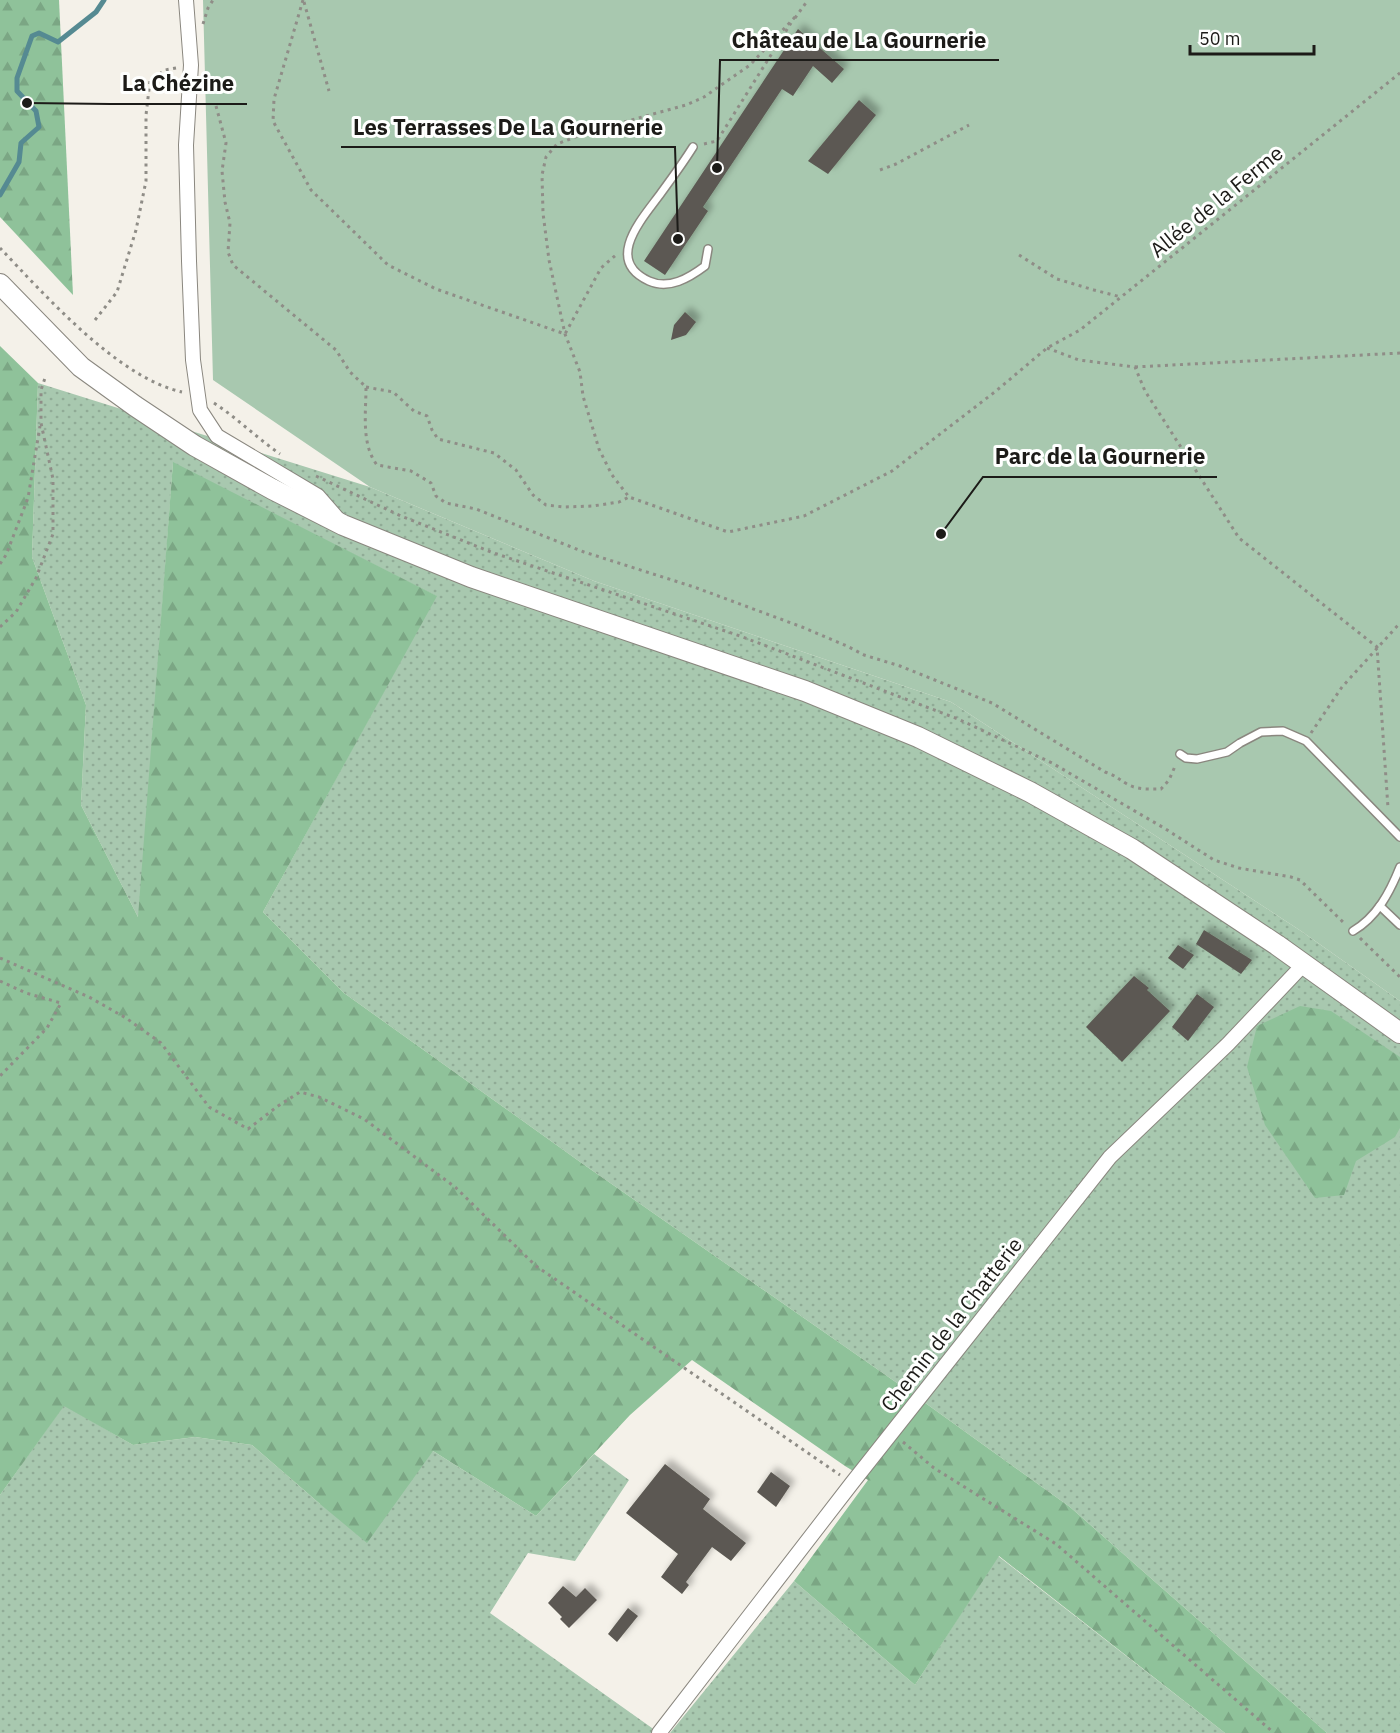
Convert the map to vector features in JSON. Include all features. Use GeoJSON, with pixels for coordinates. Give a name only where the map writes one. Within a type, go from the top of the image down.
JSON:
{"type":"FeatureCollection","features":[{"type":"Feature","properties":{"kind":"main road"},"geometry":{"type":"LineString","coordinates":[[0,284],[81,367],[195,446],[272,489],[343,525],[471,577],[804,691],[918,737],[1030,792],[1132,849],[1269,939],[1400,1033]]}},
{"type":"Feature","properties":{"kind":"street"},"geometry":{"type":"LineString","coordinates":[[186,0],[191,65],[186,145],[193,360],[200,410],[217,436],[318,496],[343,525]]}},
{"type":"Feature","properties":{"kind":"street","name":"Chemin de la Chatterie"},"geometry":{"type":"LineString","coordinates":[[659,1733],[891,1433],[1110,1157],[1228,1044],[1304,964]]}},
{"type":"Feature","properties":{"kind":"lane"},"geometry":{"type":"LineString","coordinates":[[693,147],[632,232],[628,252],[632,270],[644,279],[654,283],[673,284],[691,276],[705,266],[708,249]]}},
{"type":"Feature","properties":{"kind":"lane"},"geometry":{"type":"LineString","coordinates":[[1180,754],[1186,758],[1197,759],[1227,752],[1260,732],[1283,731],[1306,741],[1400,837]]}},
{"type":"Feature","properties":{"kind":"lane"},"geometry":{"type":"LineString","coordinates":[[1353,931],[1371,918],[1380,906],[1400,867]]}},
{"type":"Feature","properties":{"kind":"lane"},"geometry":{"type":"LineString","coordinates":[[1380,906],[1400,925]]}},
{"type":"Feature","properties":{"kind":"path"},"geometry":{"type":"LineString","coordinates":[[303,0],[274,99],[273,121],[311,190],[388,265],[436,288],[566,334]]}},
{"type":"Feature","properties":{"kind":"path"},"geometry":{"type":"LineString","coordinates":[[303,0],[329,91]]}},
{"type":"Feature","properties":{"kind":"path"},"geometry":{"type":"LineString","coordinates":[[693,147],[717,141],[808,0]]}},
{"type":"Feature","properties":{"kind":"path"},"geometry":{"type":"LineString","coordinates":[[216,106],[226,143],[222,171],[230,223],[228,252],[233,265],[336,350],[350,372],[366,387],[393,392],[414,411],[427,416],[438,439],[494,453],[516,470],[533,495],[546,505],[593,506],[629,497],[612,475],[599,449],[583,396],[580,372],[566,334],[549,260],[543,213],[542,175],[546,157],[557,144],[591,131],[686,105],[704,97],[750,65],[795,17]]}},
{"type":"Feature","properties":{"kind":"path"},"geometry":{"type":"LineString","coordinates":[[95,320],[117,292],[136,230],[146,182],[146,115],[150,81],[165,70],[191,65]]}},
{"type":"Feature","properties":{"kind":"path","name":"Allée de la Ferme"},"geometry":{"type":"LineString","coordinates":[[629,497],[728,532],[804,516],[892,471],[996,391],[1047,348],[1080,330],[1400,73]]}},
{"type":"Feature","properties":{"kind":"path"},"geometry":{"type":"LineString","coordinates":[[880,170],[896,165],[969,125]]}},
{"type":"Feature","properties":{"kind":"path"},"geometry":{"type":"LineString","coordinates":[[566,334],[601,268],[629,243]]}},
{"type":"Feature","properties":{"kind":"path"},"geometry":{"type":"LineString","coordinates":[[0,248],[105,350],[144,377],[177,391],[204,397],[285,458]]}},
{"type":"Feature","properties":{"kind":"path"},"geometry":{"type":"LineString","coordinates":[[1019,255],[1057,279],[1121,297]]}},
{"type":"Feature","properties":{"kind":"path"},"geometry":{"type":"LineString","coordinates":[[1047,348],[1079,360],[1135,367],[1400,354]]}},
{"type":"Feature","properties":{"kind":"path"},"geometry":{"type":"LineString","coordinates":[[1135,367],[1145,391],[1239,538],[1377,647],[1390,826]]}},
{"type":"Feature","properties":{"kind":"path"},"geometry":{"type":"LineString","coordinates":[[0,564],[6,555],[28,498],[41,423],[41,390],[46,375]]}},
{"type":"Feature","properties":{"kind":"path"},"geometry":{"type":"LineString","coordinates":[[366,387],[367,442],[370,455],[377,465],[411,471],[431,483],[436,496],[446,503],[476,509],[584,552],[694,587],[802,627],[864,655],[900,666],[992,703],[1105,772],[1117,776],[1126,784],[1141,789],[1161,789],[1169,780],[1180,754]]}},
{"type":"Feature","properties":{"kind":"path"},"geometry":{"type":"LineString","coordinates":[[0,627],[16,612],[36,578],[53,534],[53,478],[41,423]]}},
{"type":"Feature","properties":{"kind":"path"},"geometry":{"type":"LineString","coordinates":[[314,475],[401,516],[491,552],[740,636],[968,723],[1080,779],[1214,860],[1239,868],[1300,880],[1400,977]]}},
{"type":"Feature","properties":{"kind":"path"},"geometry":{"type":"LineString","coordinates":[[1306,741],[1342,687],[1400,623]]}},
{"type":"Feature","properties":{"kind":"path"},"geometry":{"type":"LineString","coordinates":[[0,958],[89,997],[126,1018],[160,1042],[209,1107],[248,1129],[300,1092],[319,1097],[364,1119],[455,1186],[536,1266],[852,1483]]}},
{"type":"Feature","properties":{"kind":"path"},"geometry":{"type":"LineString","coordinates":[[0,981],[26,993],[62,1003],[46,1028],[0,1076]]}},
{"type":"Feature","properties":{"kind":"path"},"geometry":{"type":"LineString","coordinates":[[891,1433],[934,1468],[1056,1544],[1274,1733]]}},
{"type":"Feature","properties":{"kind":"green space"},"geometry":{"type":"Polygon","coordinates":[[[0,0],[59,0],[73,295],[0,217],[0,0]]]}},
{"type":"Feature","properties":{"kind":"green space"},"geometry":{"type":"Polygon","coordinates":[[[203,0],[1400,0],[1400,1001],[1301,931],[951,702],[594,581],[370,487],[213,380],[203,0]]]}},
{"type":"Feature","properties":{"kind":"green space"},"geometry":{"type":"Polygon","coordinates":[[[0,346],[38,383],[32,557],[86,705],[81,805],[138,917],[173,462],[437,596],[263,912],[344,993],[1070,1507],[1327,1733],[1225,1733],[999,1556],[915,1685],[794,1581],[868,1480],[692,1360],[630,1415],[536,1516],[433,1451],[367,1543],[252,1445],[195,1437],[133,1445],[64,1406],[0,1495],[0,346]]]}},
{"type":"Feature","properties":{"kind":"green space"},"geometry":{"type":"Polygon","coordinates":[[[38,383],[370,487],[594,581],[951,702],[1301,931],[1400,1001],[1400,1733],[1327,1733],[1070,1507],[344,993],[263,912],[436,596],[173,463],[139,919],[81,805],[86,705],[32,557],[38,383]]]}},
{"type":"Feature","properties":{"kind":"green space"},"geometry":{"type":"Polygon","coordinates":[[[1300,1006],[1331,1011],[1400,1057],[1400,1128],[1395,1137],[1356,1161],[1344,1195],[1315,1198],[1265,1125],[1247,1067],[1257,1026],[1300,1006]]]}},
{"type":"Feature","properties":{"kind":"green space"},"geometry":{"type":"Polygon","coordinates":[[[64,1405],[133,1445],[195,1437],[252,1445],[320,1504],[433,1451],[536,1516],[594,1454],[629,1480],[575,1561],[528,1553],[490,1613],[659,1733],[0,1733],[0,1495],[64,1405]]]}},
{"type":"Feature","properties":{"kind":"green space"},"geometry":{"type":"Polygon","coordinates":[[[998,1556],[1225,1733],[670,1733],[794,1581],[915,1685],[998,1556]]]}},
{"type":"Feature","properties":{"kind":"building"},"geometry":{"type":"Polygon","coordinates":[[[798,29],[844,69],[832,83],[813,66],[793,96],[782,89],[703,207],[708,211],[665,275],[644,261],[798,29]]]}},
{"type":"Feature","properties":{"kind":"building"},"geometry":{"type":"Polygon","coordinates":[[[859,100],[876,115],[828,174],[808,161],[859,100]]]}},
{"type":"Feature","properties":{"kind":"building"},"geometry":{"type":"Polygon","coordinates":[[[685,312],[696,322],[686,335],[671,340],[674,325],[685,312]]]}},
{"type":"Feature","properties":{"kind":"building"},"geometry":{"type":"Polygon","coordinates":[[[1204,930],[1252,960],[1241,974],[1196,944],[1204,930]]]}},
{"type":"Feature","properties":{"kind":"building"},"geometry":{"type":"Polygon","coordinates":[[[1178,945],[1194,955],[1183,969],[1168,958],[1178,945]]]}},
{"type":"Feature","properties":{"kind":"building"},"geometry":{"type":"Polygon","coordinates":[[[1134,976],[1149,988],[1147,990],[1170,1011],[1122,1062],[1086,1027],[1134,976]]]}},
{"type":"Feature","properties":{"kind":"building"},"geometry":{"type":"Polygon","coordinates":[[[1197,994],[1214,1007],[1188,1041],[1172,1027],[1197,994]]]}},
{"type":"Feature","properties":{"kind":"building"},"geometry":{"type":"Polygon","coordinates":[[[665,1464],[710,1499],[703,1509],[746,1543],[731,1561],[712,1547],[686,1582],[689,1585],[682,1594],[661,1577],[678,1554],[626,1513],[665,1464]]]}},
{"type":"Feature","properties":{"kind":"building"},"geometry":{"type":"Polygon","coordinates":[[[771,1472],[790,1486],[776,1507],[757,1492],[771,1472]]]}},
{"type":"Feature","properties":{"kind":"building"},"geometry":{"type":"Polygon","coordinates":[[[563,1586],[576,1597],[585,1588],[597,1600],[569,1628],[548,1603],[563,1586]]]}},
{"type":"Feature","properties":{"kind":"building"},"geometry":{"type":"Polygon","coordinates":[[[628,1608],[638,1616],[617,1642],[608,1634],[628,1608]]]}},
{"type":"Feature","properties":{"kind":"waterway"},"geometry":{"type":"LineString","coordinates":[[0,195],[19,162],[21,143],[39,127],[36,111],[17,91],[17,78],[32,36],[39,33],[58,42],[96,12],[104,0]]}},
{"type":"Feature","properties":{"kind":"place","name":"La Chézine"},"geometry":{"type":"Point","coordinates":[27,103]}},
{"type":"Feature","properties":{"kind":"place","name":"Château de La Gournerie"},"geometry":{"type":"Point","coordinates":[717,168]}},
{"type":"Feature","properties":{"kind":"place","name":"Les Terrasses De La Gournerie"},"geometry":{"type":"Point","coordinates":[678,239]}},
{"type":"Feature","properties":{"kind":"place","name":"Parc de la Gournerie"},"geometry":{"type":"Point","coordinates":[941,534]}}]}
